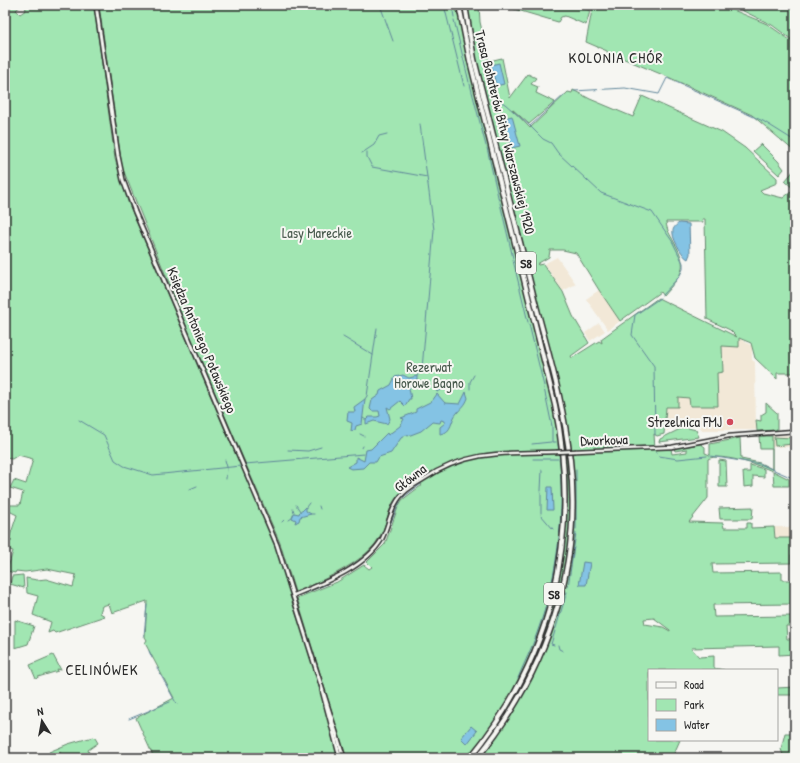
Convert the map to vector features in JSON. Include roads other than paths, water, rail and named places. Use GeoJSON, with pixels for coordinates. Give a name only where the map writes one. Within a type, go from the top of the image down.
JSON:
{"type":"FeatureCollection","features":[{"type":"Feature","properties":{"kind":"highway","name":"Trasa Bohaterów Bitwy Warszawskiej 1920"},"geometry":{"type":"LineString","coordinates":[[459,5],[470,61],[555,405],[563,450],[566,496],[564,537],[560,566],[553,597],[540,640],[514,695],[498,721],[470,758]]}},
{"type":"Feature","properties":{"kind":"highway","name":"Trasa Bohaterów Bitwy Warszawskiej 1920"},"geometry":{"type":"LineString","coordinates":[[465,5],[476,64],[564,422],[572,473],[572,523],[562,588],[542,651],[520,698],[496,734],[477,758]]}},
{"type":"Feature","properties":{"kind":"main road","name":"Księdza Antoniego Poławskiego"},"geometry":{"type":"LineString","coordinates":[[96,5],[118,156],[128,193],[270,527],[294,595],[344,758]]}},
{"type":"Feature","properties":{"kind":"main road","name":"Księdza Antoniego Poławskiego"},"geometry":{"type":"LineString","coordinates":[[318,675],[340,758]]}},
{"type":"Feature","properties":{"kind":"street","name":"Dworkowa"},"geometry":{"type":"LineString","coordinates":[[556,452],[672,447],[726,436],[795,431]]}},
{"type":"Feature","properties":{"kind":"street","name":"Główna"},"geometry":{"type":"LineString","coordinates":[[294,595],[333,578],[370,553],[383,536],[393,508],[399,498],[409,489],[442,468],[460,460],[478,455],[556,452]]}},
{"type":"Feature","properties":{"kind":"water"},"geometry":{"type":"Polygon","coordinates":[[[499,63],[504,84],[496,86],[491,65],[499,63]]]}},
{"type":"Feature","properties":{"kind":"water"},"geometry":{"type":"Polygon","coordinates":[[[512,116],[520,146],[512,148],[504,118],[512,116]]]}},
{"type":"Feature","properties":{"kind":"water"},"geometry":{"type":"Polygon","coordinates":[[[679,223],[689,224],[690,254],[688,259],[681,252],[673,237],[673,229],[679,223]]]}},
{"type":"Feature","properties":{"kind":"water"},"geometry":{"type":"Polygon","coordinates":[[[403,375],[409,378],[417,376],[417,380],[413,382],[409,388],[411,399],[409,399],[405,406],[400,401],[390,409],[387,407],[390,419],[387,424],[374,421],[366,424],[366,420],[369,417],[380,416],[379,411],[372,411],[370,409],[372,400],[379,395],[380,391],[391,385],[395,377],[403,375]]]}},
{"type":"Feature","properties":{"kind":"water"},"geometry":{"type":"Polygon","coordinates":[[[438,380],[445,381],[450,384],[451,382],[454,382],[461,386],[457,386],[454,389],[450,386],[437,392],[435,387],[438,380]]]}},
{"type":"Feature","properties":{"kind":"water"},"geometry":{"type":"Polygon","coordinates":[[[466,392],[468,398],[465,405],[455,416],[449,429],[444,433],[440,434],[440,427],[445,423],[445,421],[441,420],[440,423],[432,422],[421,431],[401,438],[391,453],[379,457],[376,462],[369,462],[363,468],[351,469],[347,467],[356,462],[356,457],[364,461],[366,450],[371,449],[387,433],[388,435],[400,426],[404,419],[401,418],[416,412],[416,409],[432,401],[437,394],[445,403],[460,404],[466,392]]]}},
{"type":"Feature","properties":{"kind":"water"},"geometry":{"type":"Polygon","coordinates":[[[365,399],[362,424],[356,426],[355,430],[351,431],[352,423],[347,421],[348,412],[355,412],[354,407],[365,399]]]}},
{"type":"Feature","properties":{"kind":"water"},"geometry":{"type":"Polygon","coordinates":[[[548,487],[552,487],[553,510],[547,510],[548,487]]]}},
{"type":"Feature","properties":{"kind":"water"},"geometry":{"type":"Polygon","coordinates":[[[306,507],[306,511],[311,514],[300,517],[299,521],[295,523],[296,520],[292,518],[294,513],[299,514],[300,511],[306,507]]]}},
{"type":"Feature","properties":{"kind":"water"},"geometry":{"type":"Polygon","coordinates":[[[583,562],[590,563],[586,585],[579,585],[583,562]]]}},
{"type":"Feature","properties":{"kind":"water"},"geometry":{"type":"Polygon","coordinates":[[[471,726],[477,731],[467,744],[461,738],[471,726]]]}},
{"type":"Feature","properties":{"kind":"waterway"},"geometry":{"type":"LineString","coordinates":[[380,5],[393,41]]}},
{"type":"Feature","properties":{"kind":"waterway"},"geometry":{"type":"LineString","coordinates":[[444,5],[464,86]]}},
{"type":"Feature","properties":{"kind":"waterway"},"geometry":{"type":"LineString","coordinates":[[452,5],[454,17]]}},
{"type":"Feature","properties":{"kind":"waterway"},"geometry":{"type":"LineString","coordinates":[[454,20],[469,82]]}},
{"type":"Feature","properties":{"kind":"waterway"},"geometry":{"type":"LineString","coordinates":[[574,91],[625,88],[659,94],[667,78],[763,121],[795,141]]}},
{"type":"Feature","properties":{"kind":"waterway"},"geometry":{"type":"LineString","coordinates":[[470,84],[486,146]]}},
{"type":"Feature","properties":{"kind":"waterway"},"geometry":{"type":"LineString","coordinates":[[496,99],[505,104],[530,126],[564,95]]}},
{"type":"Feature","properties":{"kind":"waterway"},"geometry":{"type":"LineString","coordinates":[[417,376],[422,369],[434,230],[420,124]]}},
{"type":"Feature","properties":{"kind":"waterway"},"geometry":{"type":"LineString","coordinates":[[530,126],[543,139],[551,143],[558,153],[601,193],[652,212],[672,241],[683,263],[683,269],[679,277],[662,295]]}},
{"type":"Feature","properties":{"kind":"waterway"},"geometry":{"type":"LineString","coordinates":[[362,153],[374,145],[379,136],[387,134]]}},
{"type":"Feature","properties":{"kind":"waterway"},"geometry":{"type":"LineString","coordinates":[[487,148],[499,201]]}},
{"type":"Feature","properties":{"kind":"waterway"},"geometry":{"type":"LineString","coordinates":[[367,152],[367,157],[372,167],[427,177]]}},
{"type":"Feature","properties":{"kind":"waterway"},"geometry":{"type":"LineString","coordinates":[[500,203],[513,258]]}},
{"type":"Feature","properties":{"kind":"waterway"},"geometry":{"type":"LineString","coordinates":[[513,260],[528,322]]}},
{"type":"Feature","properties":{"kind":"waterway"},"geometry":{"type":"LineString","coordinates":[[655,435],[654,366],[632,335],[635,315],[660,298]]}},
{"type":"Feature","properties":{"kind":"waterway"},"geometry":{"type":"LineString","coordinates":[[529,324],[544,386]]}},
{"type":"Feature","properties":{"kind":"waterway"},"geometry":{"type":"LineString","coordinates":[[365,399],[367,396],[377,328]]}},
{"type":"Feature","properties":{"kind":"waterway"},"geometry":{"type":"LineString","coordinates":[[343,337],[373,355]]}},
{"type":"Feature","properties":{"kind":"waterway"},"geometry":{"type":"LineString","coordinates":[[470,389],[470,382],[474,375]]}},
{"type":"Feature","properties":{"kind":"waterway"},"geometry":{"type":"LineString","coordinates":[[460,385],[463,380]]}},
{"type":"Feature","properties":{"kind":"waterway"},"geometry":{"type":"LineString","coordinates":[[544,388],[552,426],[552,442],[556,442]]}},
{"type":"Feature","properties":{"kind":"waterway"},"geometry":{"type":"LineString","coordinates":[[79,420],[104,435],[115,460],[124,466],[153,475],[241,466]]}},
{"type":"Feature","properties":{"kind":"waterway"},"geometry":{"type":"LineString","coordinates":[[360,434],[364,436]]}},
{"type":"Feature","properties":{"kind":"waterway"},"geometry":{"type":"LineString","coordinates":[[532,444],[551,442]]}},
{"type":"Feature","properties":{"kind":"waterway"},"geometry":{"type":"LineString","coordinates":[[518,678],[535,639],[545,610],[555,564],[561,516],[558,444]]}},
{"type":"Feature","properties":{"kind":"waterway"},"geometry":{"type":"LineString","coordinates":[[288,450],[308,451],[321,447]]}},
{"type":"Feature","properties":{"kind":"waterway"},"geometry":{"type":"LineString","coordinates":[[656,451],[659,456],[678,459],[707,456]]}},
{"type":"Feature","properties":{"kind":"waterway"},"geometry":{"type":"LineString","coordinates":[[245,464],[364,454]]}},
{"type":"Feature","properties":{"kind":"waterway"},"geometry":{"type":"LineString","coordinates":[[710,456],[760,464],[795,479]]}},
{"type":"Feature","properties":{"kind":"waterway"},"geometry":{"type":"LineString","coordinates":[[533,459],[558,459]]}},
{"type":"Feature","properties":{"kind":"waterway"},"geometry":{"type":"LineString","coordinates":[[225,460],[227,467],[226,479]]}},
{"type":"Feature","properties":{"kind":"waterway"},"geometry":{"type":"LineString","coordinates":[[576,469],[576,529]]}},
{"type":"Feature","properties":{"kind":"waterway"},"geometry":{"type":"LineString","coordinates":[[541,491],[542,470]]}},
{"type":"Feature","properties":{"kind":"waterway"},"geometry":{"type":"LineString","coordinates":[[368,559],[382,543],[401,499],[421,484]]}},
{"type":"Feature","properties":{"kind":"waterway"},"geometry":{"type":"LineString","coordinates":[[190,489],[197,486]]}},
{"type":"Feature","properties":{"kind":"waterway"},"geometry":{"type":"LineString","coordinates":[[541,493],[541,513]]}},
{"type":"Feature","properties":{"kind":"waterway"},"geometry":{"type":"LineString","coordinates":[[306,507],[309,503]]}},
{"type":"Feature","properties":{"kind":"waterway"},"geometry":{"type":"LineString","coordinates":[[296,505],[300,511]]}},
{"type":"Feature","properties":{"kind":"waterway"},"geometry":{"type":"LineString","coordinates":[[541,515],[553,529]]}},
{"type":"Feature","properties":{"kind":"waterway"},"geometry":{"type":"LineString","coordinates":[[568,587],[576,533]]}},
{"type":"Feature","properties":{"kind":"waterway"},"geometry":{"type":"LineString","coordinates":[[303,594],[325,585],[361,564]]}},
{"type":"Feature","properties":{"kind":"waterway"},"geometry":{"type":"LineString","coordinates":[[554,645],[551,644],[567,592]]}},
{"type":"Feature","properties":{"kind":"waterway"},"geometry":{"type":"LineString","coordinates":[[144,636],[147,605]]}},
{"type":"Feature","properties":{"kind":"waterway"},"geometry":{"type":"LineString","coordinates":[[558,645],[559,649],[563,651]]}},
{"type":"Feature","properties":{"kind":"waterway"},"geometry":{"type":"LineString","coordinates":[[149,651],[152,658]]}},
{"type":"Feature","properties":{"kind":"waterway"},"geometry":{"type":"LineString","coordinates":[[157,668],[175,701]]}},
{"type":"Feature","properties":{"kind":"waterway"},"geometry":{"type":"LineString","coordinates":[[316,675],[338,758]]}},
{"type":"Feature","properties":{"kind":"waterway"},"geometry":{"type":"LineString","coordinates":[[129,719],[170,702]]}},
{"type":"Feature","properties":{"kind":"place","name":"Strzelnica FMJ"},"geometry":{"type":"Point","coordinates":[730,422]}},
{"type":"Feature","properties":{"kind":"district","name":"KOLONIA CHÓR"},"geometry":{"type":"Point","coordinates":[616,58]}},
{"type":"Feature","properties":{"kind":"district","name":"CELINÓWEK"},"geometry":{"type":"Point","coordinates":[102,670]}},
{"type":"Feature","properties":{"kind":"park label","name":"Lasy Mareckie"},"geometry":{"type":"Point","coordinates":[317,233]}},
{"type":"Feature","properties":{"kind":"park label","name":"Rezerwat Horowe Bagno"},"geometry":{"type":"Point","coordinates":[429,376]}}]}
